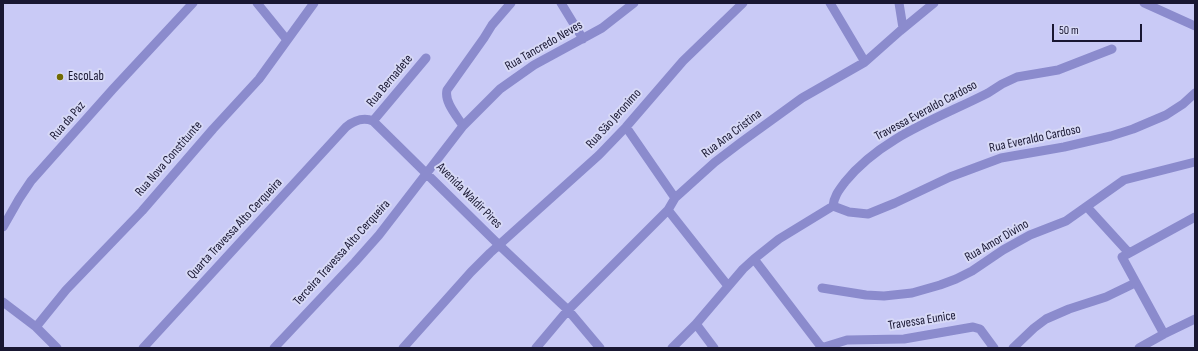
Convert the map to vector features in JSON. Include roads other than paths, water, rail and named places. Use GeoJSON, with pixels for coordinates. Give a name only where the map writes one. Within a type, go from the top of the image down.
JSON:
{"type":"FeatureCollection","features":[{"type":"Feature","properties":{"kind":"street"},"geometry":{"type":"LineString","coordinates":[[257,3],[287,40]]}},
{"type":"Feature","properties":{"kind":"street","name":"Rua Nova Constitunte"},"geometry":{"type":"LineString","coordinates":[[36,327],[66,290],[142,211],[213,129],[259,79],[314,3]]}},
{"type":"Feature","properties":{"kind":"street"},"geometry":{"type":"LineString","coordinates":[[463,126],[447,100],[447,90],[492,25],[511,3]]}},
{"type":"Feature","properties":{"kind":"street"},"geometry":{"type":"LineString","coordinates":[[561,3],[583,39]]}},
{"type":"Feature","properties":{"kind":"street","name":"Rua Tancredo Neves"},"geometry":{"type":"LineString","coordinates":[[428,174],[463,126],[510,81],[534,65],[602,28],[634,3]]}},
{"type":"Feature","properties":{"kind":"street","name":"Rua São Jeronimo"},"geometry":{"type":"LineString","coordinates":[[403,348],[471,272],[498,245],[600,155],[683,61],[742,3]]}},
{"type":"Feature","properties":{"kind":"street"},"geometry":{"type":"LineString","coordinates":[[830,3],[865,62]]}},
{"type":"Feature","properties":{"kind":"street"},"geometry":{"type":"LineString","coordinates":[[899,3],[903,28]]}},
{"type":"Feature","properties":{"kind":"street","name":"Rua Ana Cristina"},"geometry":{"type":"LineString","coordinates":[[536,348],[568,310],[668,210],[675,198],[715,162],[802,98],[865,62],[934,3]]}},
{"type":"Feature","properties":{"kind":"street"},"geometry":{"type":"LineString","coordinates":[[1144,3],[1195,26]]}},
{"type":"Feature","properties":{"kind":"street","name":"Rua da Paz"},"geometry":{"type":"LineString","coordinates":[[3,227],[19,199],[32,181],[189,4]]}},
{"type":"Feature","properties":{"kind":"street","name":"Travessa Everaldo Cardoso"},"geometry":{"type":"LineString","coordinates":[[833,206],[833,200],[836,194],[857,169],[873,154],[896,139],[1017,77],[1058,70],[1112,49]]}},
{"type":"Feature","properties":{"kind":"street","name":"Rua Bernadete"},"geometry":{"type":"LineString","coordinates":[[373,121],[426,58]]}},
{"type":"Feature","properties":{"kind":"street","name":"Rua Everaldo Cardoso"},"geometry":{"type":"LineString","coordinates":[[833,206],[849,212],[868,214],[950,177],[1001,158],[1064,147],[1111,136],[1133,129],[1166,115],[1183,104],[1195,93]]}},
{"type":"Feature","properties":{"kind":"street","name":"Quarta Travessa Alto Cerqueira"},"geometry":{"type":"LineString","coordinates":[[143,348],[346,127],[352,122],[363,119],[373,121]]}},
{"type":"Feature","properties":{"kind":"street","name":"Avenida Waldir Pires"},"geometry":{"type":"LineString","coordinates":[[373,121],[498,245],[568,310],[600,348]]}},
{"type":"Feature","properties":{"kind":"street"},"geometry":{"type":"LineString","coordinates":[[626,127],[675,198]]}},
{"type":"Feature","properties":{"kind":"street","name":"Rua Amor Divino"},"geometry":{"type":"LineString","coordinates":[[822,288],[866,295],[884,296],[898,296],[924,290],[956,279],[972,271],[1030,235],[1066,221],[1124,180],[1195,162]]}},
{"type":"Feature","properties":{"kind":"street","name":"Terceira Travessa Alto Cerqueira"},"geometry":{"type":"LineString","coordinates":[[274,348],[379,235],[428,174]]}},
{"type":"Feature","properties":{"kind":"street"},"geometry":{"type":"LineString","coordinates":[[672,348],[696,324],[728,286],[754,259],[779,239],[833,206]]}},
{"type":"Feature","properties":{"kind":"street"},"geometry":{"type":"LineString","coordinates":[[1087,207],[1129,253]]}},
{"type":"Feature","properties":{"kind":"street"},"geometry":{"type":"LineString","coordinates":[[668,210],[728,286]]}},
{"type":"Feature","properties":{"kind":"street"},"geometry":{"type":"LineString","coordinates":[[1164,334],[1122,257],[1195,217]]}},
{"type":"Feature","properties":{"kind":"street"},"geometry":{"type":"LineString","coordinates":[[754,259],[822,348]]}},
{"type":"Feature","properties":{"kind":"street"},"geometry":{"type":"LineString","coordinates":[[1013,348],[1046,319],[1069,309],[1106,297],[1135,283]]}},
{"type":"Feature","properties":{"kind":"street"},"geometry":{"type":"LineString","coordinates":[[3,302],[36,327],[57,348]]}},
{"type":"Feature","properties":{"kind":"street"},"geometry":{"type":"LineString","coordinates":[[1139,348],[1152,345],[1164,334],[1195,320]]}},
{"type":"Feature","properties":{"kind":"street"},"geometry":{"type":"LineString","coordinates":[[696,324],[714,348]]}},
{"type":"Feature","properties":{"kind":"street","name":"Travessa Eunice"},"geometry":{"type":"LineString","coordinates":[[822,348],[904,339],[973,327],[977,327],[983,331],[994,348]]}},
{"type":"Feature","properties":{"kind":"place","name":"EscoLab"},"geometry":{"type":"Point","coordinates":[60,77]}}]}
